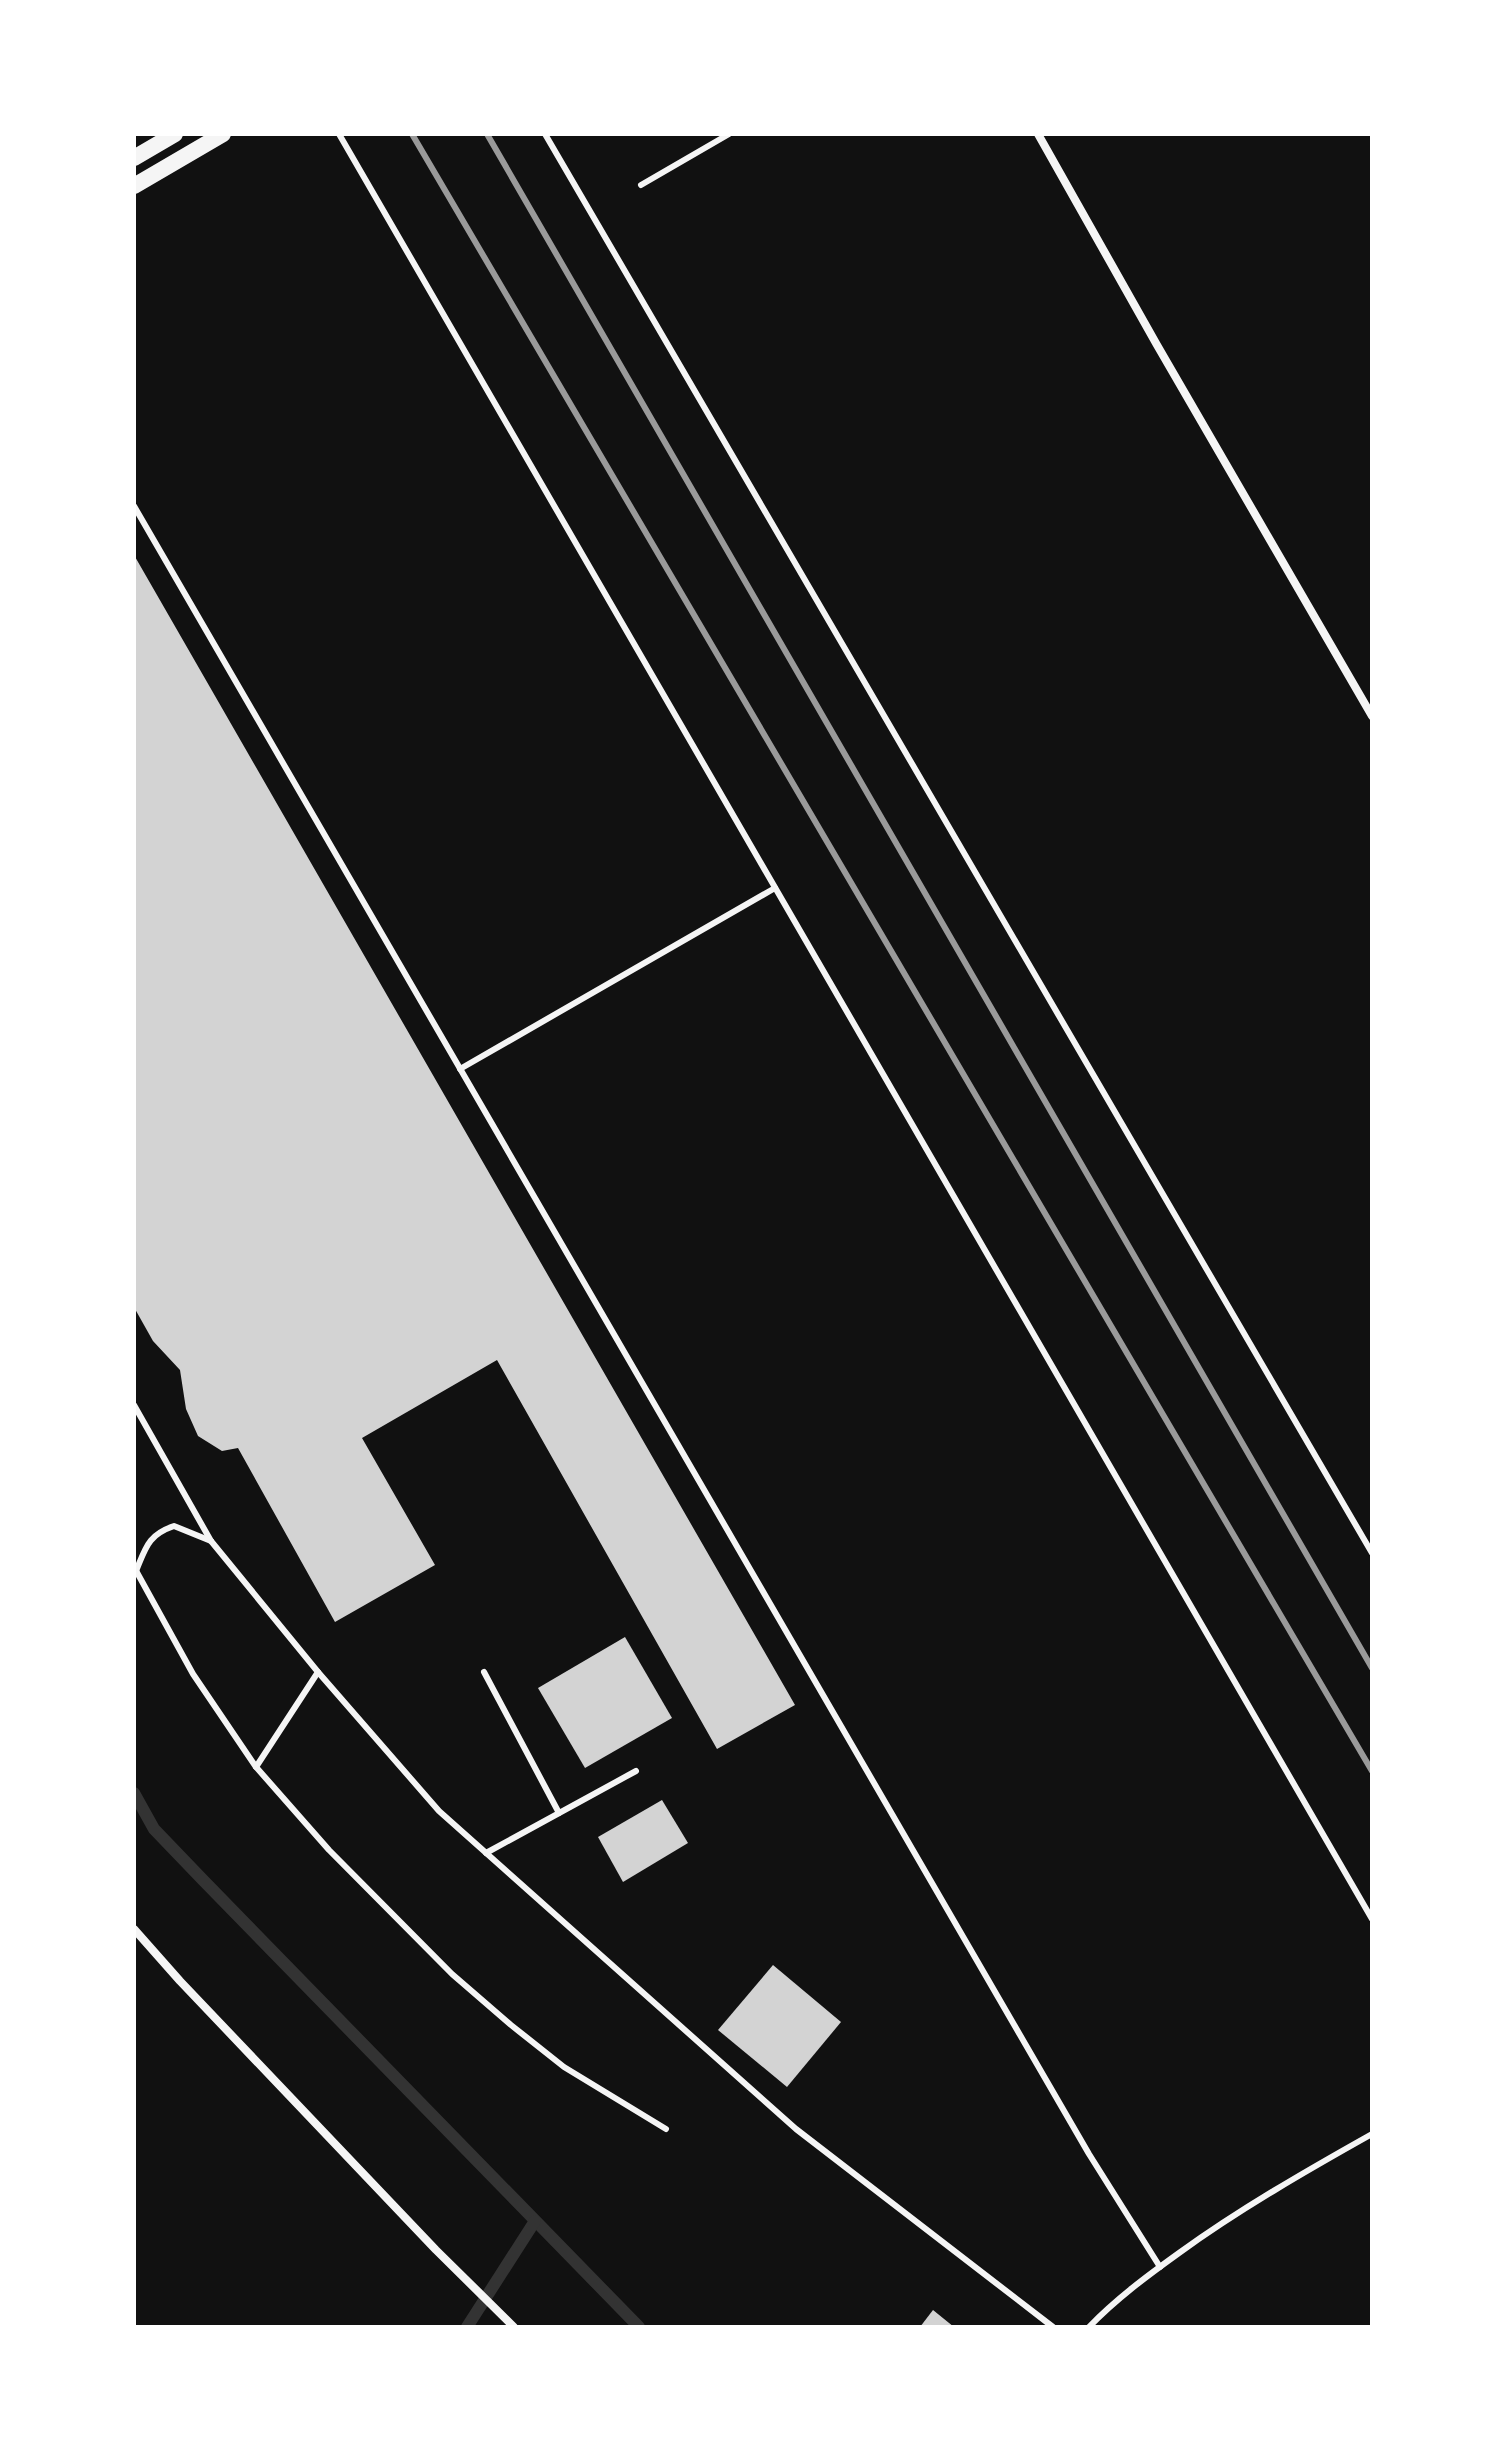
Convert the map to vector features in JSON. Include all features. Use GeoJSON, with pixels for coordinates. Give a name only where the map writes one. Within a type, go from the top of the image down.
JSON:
{"type":"FeatureCollection","features":[{"type":"Feature","properties":{"kind":"main road"},"geometry":{"type":"LineString","coordinates":[[134,158],[175,134]]}},
{"type":"Feature","properties":{"kind":"main road"},"geometry":{"type":"LineString","coordinates":[[134,186],[223,134]]}},
{"type":"Feature","properties":{"kind":"street"},"geometry":{"type":"LineString","coordinates":[[1038,134],[1372,716]]}},
{"type":"Feature","properties":{"kind":"street"},"geometry":{"type":"LineString","coordinates":[[134,1929],[436,2250],[514,2327]]}},
{"type":"Feature","properties":{"kind":"lane"},"geometry":{"type":"LineString","coordinates":[[339,134],[1372,1919]]}},
{"type":"Feature","properties":{"kind":"lane"},"geometry":{"type":"LineString","coordinates":[[545,134],[1372,1553]]}},
{"type":"Feature","properties":{"kind":"lane"},"geometry":{"type":"LineString","coordinates":[[641,185],[729,134]]}},
{"type":"Feature","properties":{"kind":"lane"},"geometry":{"type":"LineString","coordinates":[[134,506],[1089,2154],[1160,2267]]}},
{"type":"Feature","properties":{"kind":"lane"},"geometry":{"type":"LineString","coordinates":[[460,1069],[775,888]]}},
{"type":"Feature","properties":{"kind":"lane"},"geometry":{"type":"LineString","coordinates":[[134,1405],[211,1541],[318,1672],[439,1811],[796,2129],[1053,2327]]}},
{"type":"Feature","properties":{"kind":"lane"},"geometry":{"type":"LineString","coordinates":[[211,1541],[174,1526],[160,1531],[148,1542],[135,1569],[193,1674],[256,1767],[329,1850],[452,1974],[564,2067],[666,2129]]}},
{"type":"Feature","properties":{"kind":"lane"},"geometry":{"type":"LineString","coordinates":[[256,1767],[318,1672]]}},
{"type":"Feature","properties":{"kind":"lane"},"geometry":{"type":"LineString","coordinates":[[484,1672],[559,1813]]}},
{"type":"Feature","properties":{"kind":"lane"},"geometry":{"type":"LineString","coordinates":[[486,1853],[636,1771]]}},
{"type":"Feature","properties":{"kind":"lane"},"geometry":{"type":"LineString","coordinates":[[1089,2327],[1108,2307],[1160,2267],[1258,2200],[1372,2134]]}},
{"type":"Feature","properties":{"kind":"building"},"geometry":{"type":"Polygon","coordinates":[[[134,555],[795,1705],[717,1749],[497,1360],[362,1438],[435,1565],[335,1622],[238,1448],[222,1451],[198,1436],[186,1409],[180,1370],[153,1341],[135,1309],[134,555]]]}},
{"type":"Feature","properties":{"kind":"building"},"geometry":{"type":"Polygon","coordinates":[[[625,1637],[672,1718],[585,1768],[538,1688],[625,1637]]]}},
{"type":"Feature","properties":{"kind":"building"},"geometry":{"type":"Polygon","coordinates":[[[662,1800],[688,1843],[623,1882],[598,1837],[662,1800]]]}},
{"type":"Feature","properties":{"kind":"building"},"geometry":{"type":"Polygon","coordinates":[[[773,1965],[841,2022],[787,2087],[718,2030],[773,1965]]]}},
{"type":"Feature","properties":{"kind":"building"},"geometry":{"type":"Polygon","coordinates":[[[933,2310],[954,2327],[920,2327],[933,2310]]]}},
{"type":"Feature","properties":{"kind":"waterway"},"geometry":{"type":"LineString","coordinates":[[134,1793],[154,1829],[639,2327]]}},
{"type":"Feature","properties":{"kind":"waterway"},"geometry":{"type":"LineString","coordinates":[[467,2327],[535,2221]]}},
{"type":"Feature","properties":{"kind":"railway"},"geometry":{"type":"LineString","coordinates":[[412,134],[1372,1771]]}},
{"type":"Feature","properties":{"kind":"railway"},"geometry":{"type":"LineString","coordinates":[[487,134],[1372,1668]]}}]}
